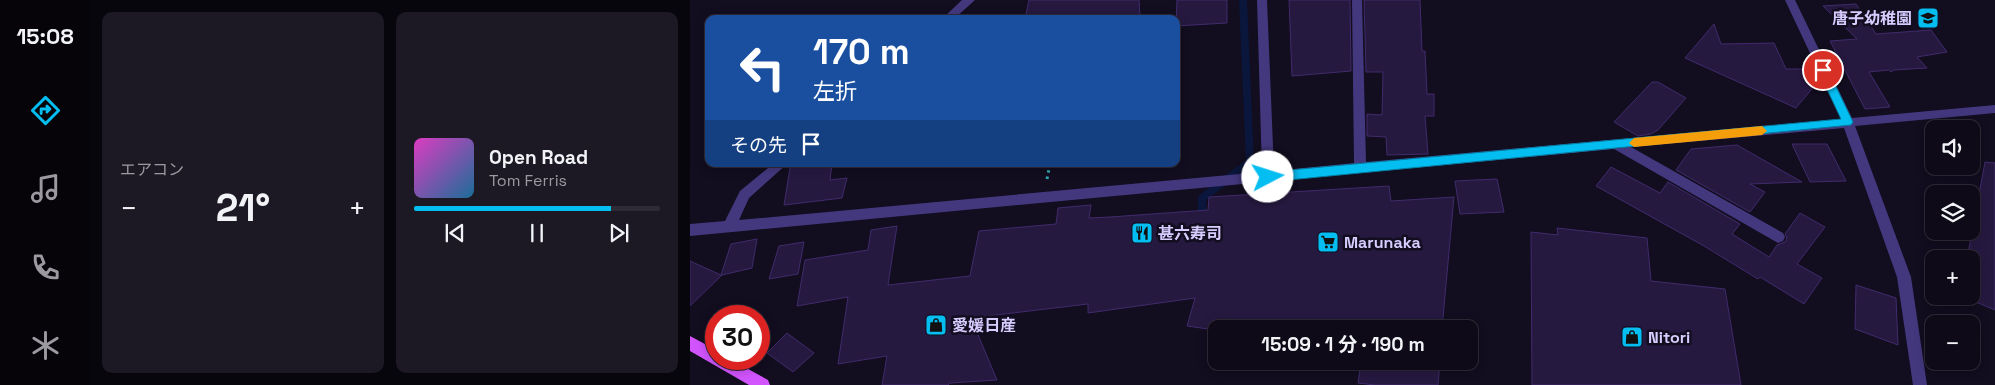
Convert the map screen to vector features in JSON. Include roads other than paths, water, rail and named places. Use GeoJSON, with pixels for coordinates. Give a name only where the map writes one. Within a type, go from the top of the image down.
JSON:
{"type":"FeatureCollection","features":[{"type":"Feature","properties":{"kind":"main road"},"geometry":{"type":"LineString","coordinates":[[690,344],[705,352]]}},
{"type":"Feature","properties":{"kind":"main road"},"geometry":{"type":"LineString","coordinates":[[736,370],[763,385]]}},
{"type":"Feature","properties":{"kind":"street"},"geometry":{"type":"LineString","coordinates":[[951,15],[970,0]]}},
{"type":"Feature","properties":{"kind":"street"},"geometry":{"type":"LineString","coordinates":[[1262,0],[1268,177]]}},
{"type":"Feature","properties":{"kind":"street"},"geometry":{"type":"LineString","coordinates":[[1357,0],[1360,168]]}},
{"type":"Feature","properties":{"kind":"street"},"geometry":{"type":"LineString","coordinates":[[1790,0],[1848,122],[1904,277],[1920,385]]}},
{"type":"Feature","properties":{"kind":"street"},"geometry":{"type":"LineString","coordinates":[[690,230],[1995,109]]}},
{"type":"Feature","properties":{"kind":"street"},"geometry":{"type":"LineString","coordinates":[[1615,144],[1778,237]]}},
{"type":"Feature","properties":{"kind":"street"},"geometry":{"type":"LineString","coordinates":[[730,225],[744,195],[777,167]]}},
{"type":"Feature","properties":{"kind":"waterway"},"geometry":{"type":"LineString","coordinates":[[1202,219],[1202,198],[1250,162],[1243,0]]}},
{"type":"Feature","properties":{"kind":"place","name":"唐子幼稚園"},"geometry":{"type":"Point","coordinates":[1928,18]}},
{"type":"Feature","properties":{"kind":"place","name":"甚六寿司"},"geometry":{"type":"Point","coordinates":[1142,233]}},
{"type":"Feature","properties":{"kind":"place","name":"Marunaka"},"geometry":{"type":"Point","coordinates":[1328,242]}},
{"type":"Feature","properties":{"kind":"place","name":"愛媛日産"},"geometry":{"type":"Point","coordinates":[936,325]}},
{"type":"Feature","properties":{"kind":"place","name":"Nitori"},"geometry":{"type":"Point","coordinates":[1632,337]}}]}
